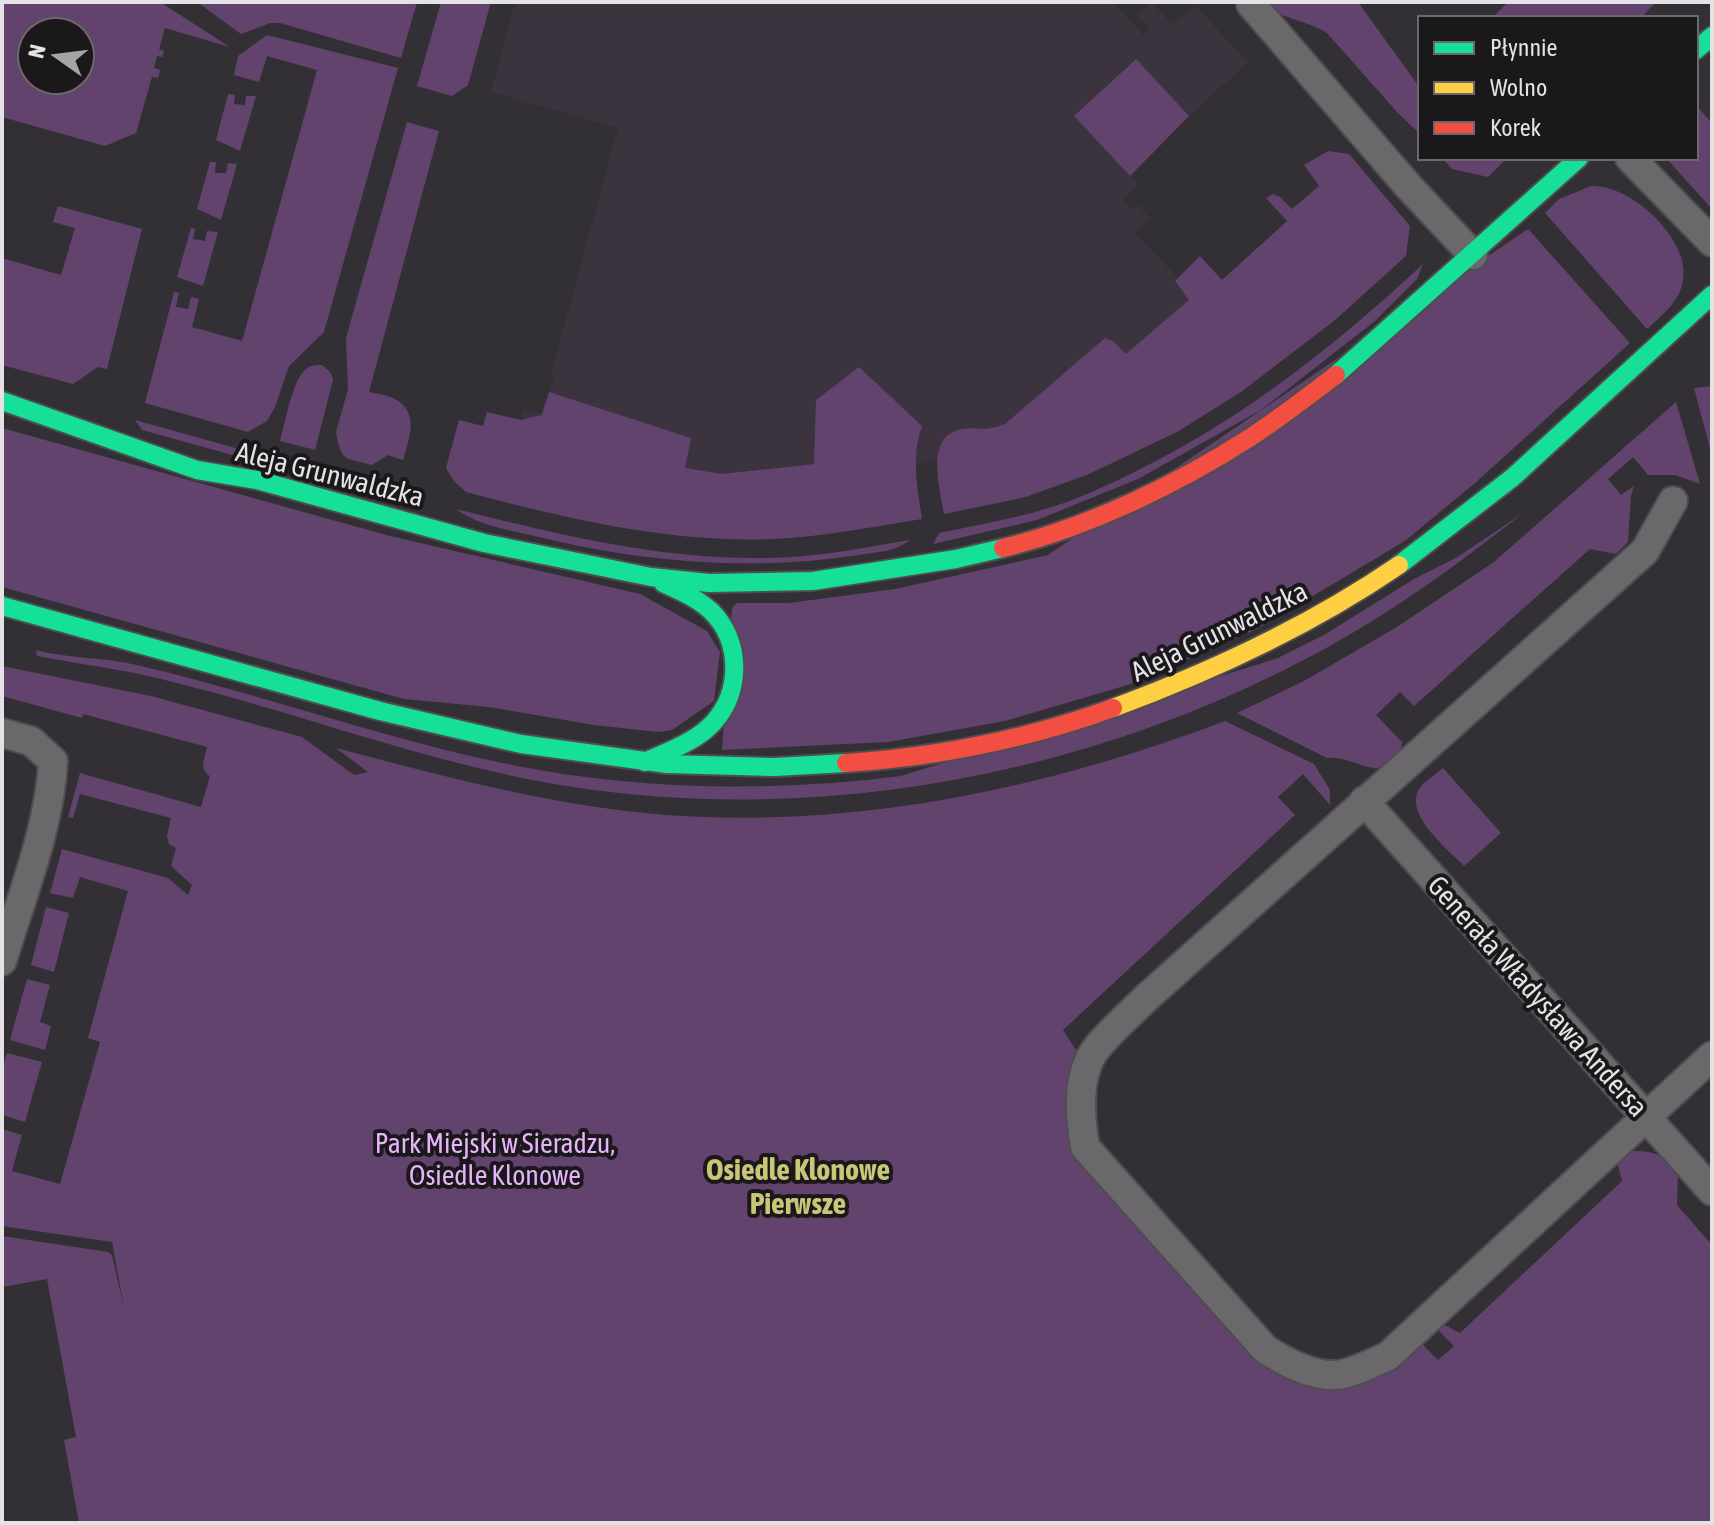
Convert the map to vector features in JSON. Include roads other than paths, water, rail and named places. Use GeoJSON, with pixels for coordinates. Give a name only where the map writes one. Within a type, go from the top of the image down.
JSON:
{"type":"FeatureCollection","features":[{"type":"Feature","properties":{"kind":"street"},"geometry":{"type":"LineString","coordinates":[[1251,4],[1409,187],[1473,255]]}},
{"type":"Feature","properties":{"kind":"street","name":"Aleja Grunwaldzka"},"geometry":{"type":"LineString","coordinates":[[2,401],[197,470],[257,480],[484,543],[651,577],[709,583],[813,581],[956,559],[1022,543],[1088,520],[1168,484],[1262,429],[1350,365],[1577,160]]}},
{"type":"Feature","properties":{"kind":"street"},"geometry":{"type":"LineString","coordinates":[[1632,160],[1712,242]]}},
{"type":"Feature","properties":{"kind":"street","name":"Aleja Grunwaldzka"},"geometry":{"type":"LineString","coordinates":[[2,606],[405,718],[561,751],[727,768],[803,769],[894,759],[1046,731],[1139,702],[1212,670],[1321,615],[1386,575],[1492,494],[1712,295]]}},
{"type":"Feature","properties":{"kind":"street"},"geometry":{"type":"LineString","coordinates":[[1673,501],[1645,551],[1145,999],[1094,1051],[1081,1090],[1081,1123],[1085,1147],[1265,1349],[1291,1366],[1344,1374],[1388,1356],[1712,1056]]}},
{"type":"Feature","properties":{"kind":"street","name":"Aleja Grunwaldzka"},"geometry":{"type":"LineString","coordinates":[[645,762],[698,736],[715,721],[731,694],[737,656],[729,635],[698,600],[651,577]]}},
{"type":"Feature","properties":{"kind":"street"},"geometry":{"type":"LineString","coordinates":[[2,733],[31,741],[53,761],[44,821],[2,961]]}},
{"type":"Feature","properties":{"kind":"street","name":"Generała Władysława Andersa"},"geometry":{"type":"LineString","coordinates":[[1364,801],[1712,1191]]}},
{"type":"Feature","properties":{"kind":"district","name":"Osiedle Klonowe Pierwsze"},"geometry":{"type":"Point","coordinates":[798,1187]}},
{"type":"Feature","properties":{"kind":"park label","name":"Park Miejski w Sieradzu, Osiedle Klonowe"},"geometry":{"type":"Point","coordinates":[495,1159]}}]}
